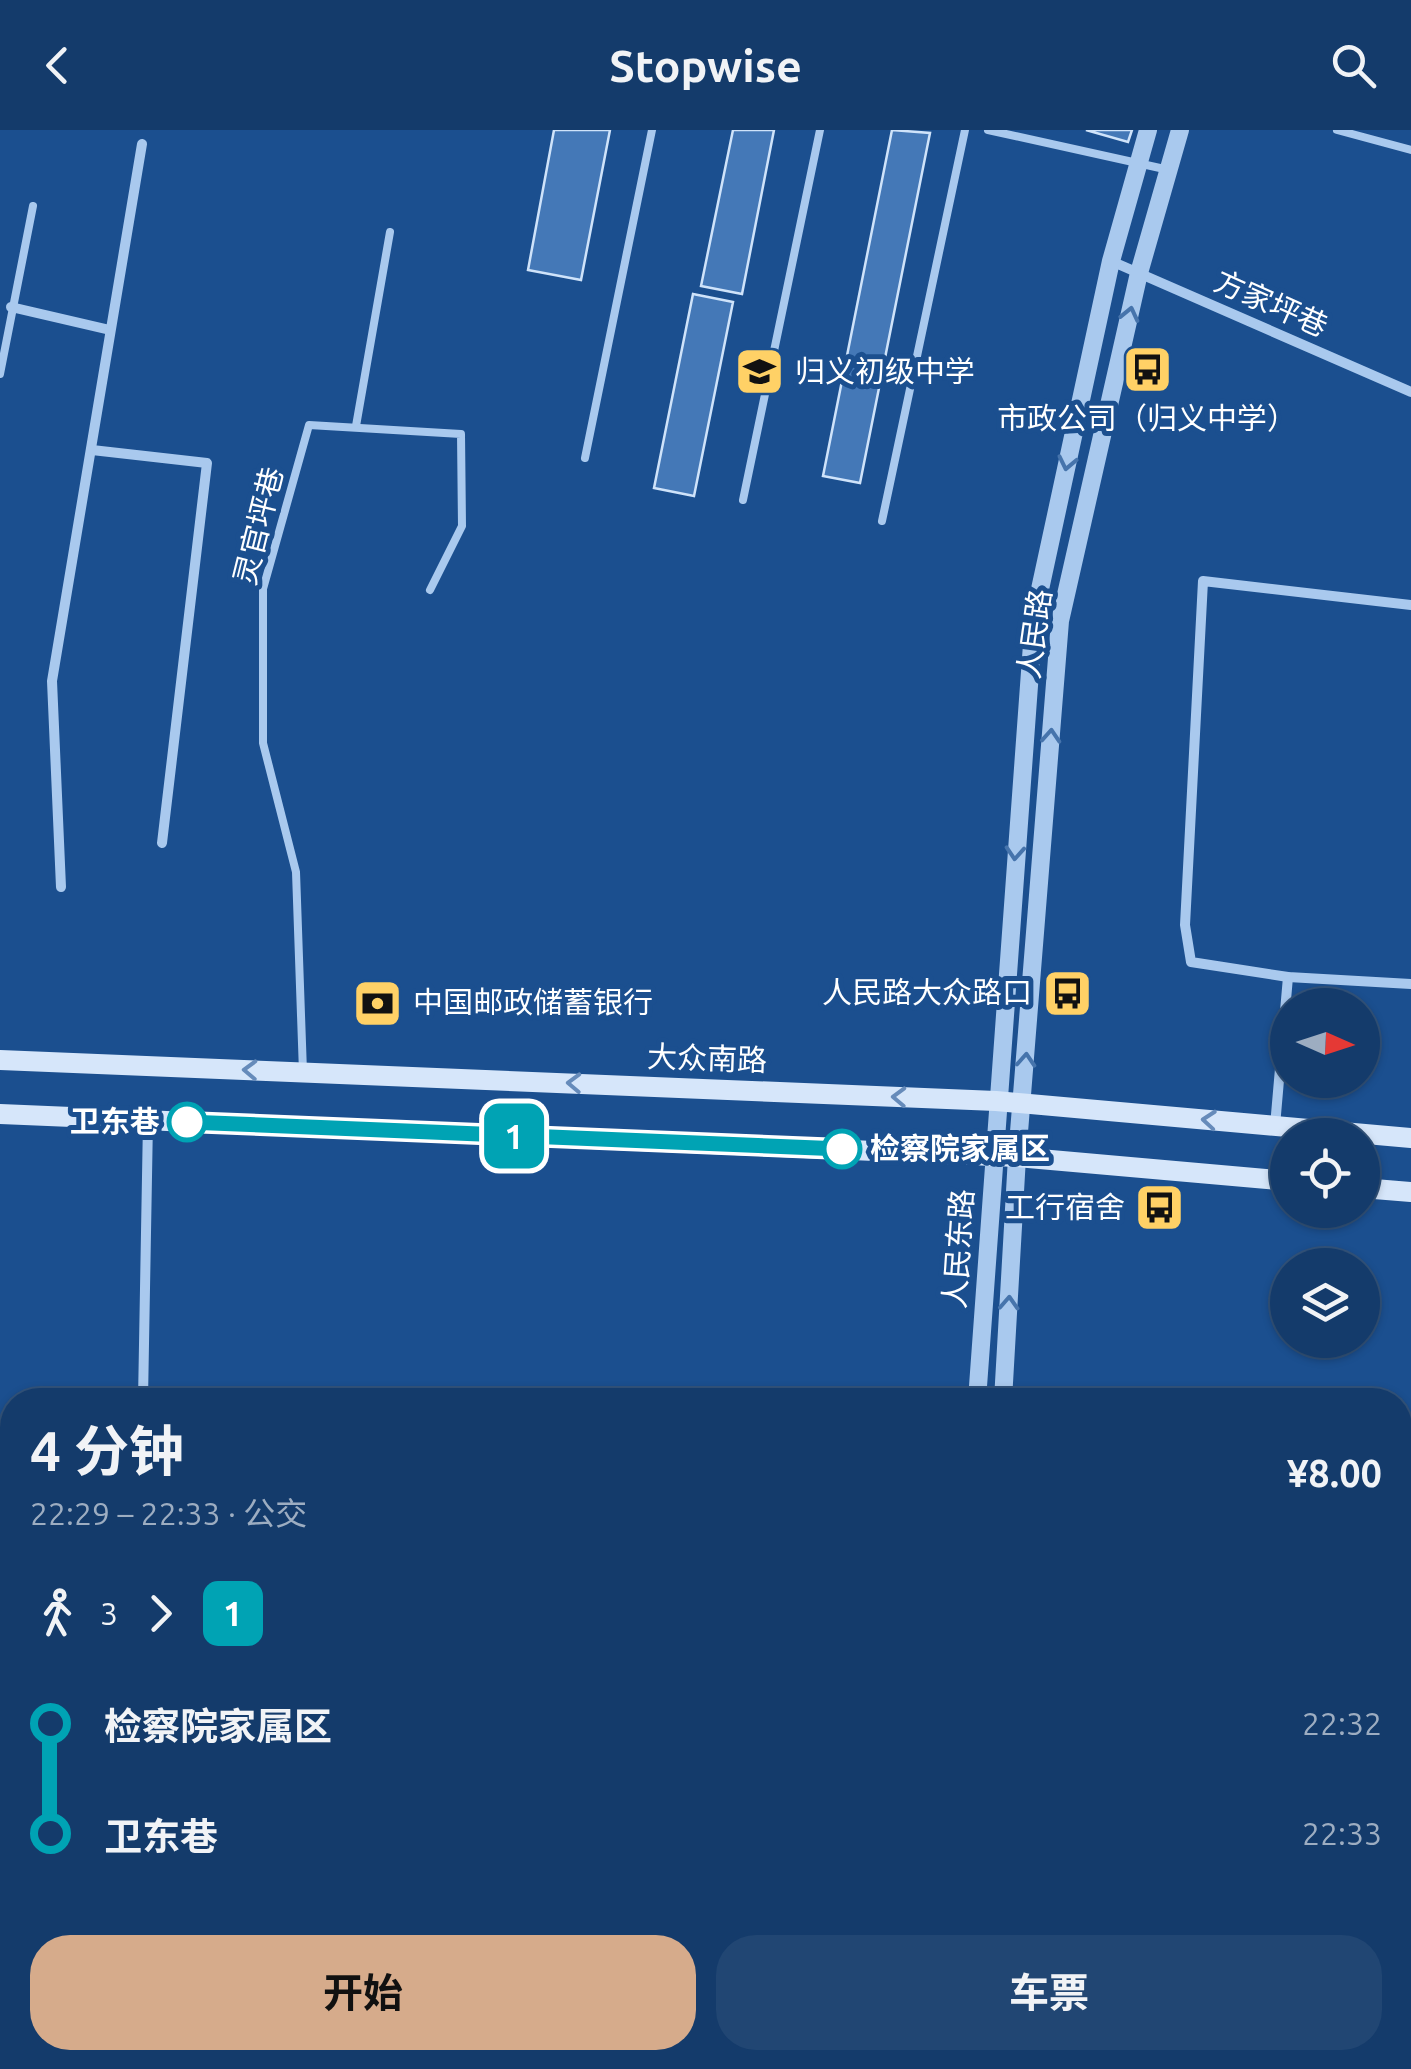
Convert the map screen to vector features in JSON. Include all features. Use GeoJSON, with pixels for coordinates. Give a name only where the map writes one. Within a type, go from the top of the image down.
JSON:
{"type":"FeatureCollection","features":[{"type":"Feature","properties":{"kind":"main road","name":"大众南路"},"geometry":{"type":"LineString","coordinates":[[0,1060],[996,1100],[1270,1126]]}},
{"type":"Feature","properties":{"kind":"main road"},"geometry":{"type":"LineString","coordinates":[[0,1114],[1016,1157],[1270,1179]]}},
{"type":"Feature","properties":{"kind":"main road","name":"大众南路"},"geometry":{"type":"LineString","coordinates":[[1380,1135],[1411,1138]]}},
{"type":"Feature","properties":{"kind":"main road"},"geometry":{"type":"LineString","coordinates":[[1380,1189],[1411,1192]]}},
{"type":"Feature","properties":{"kind":"street","name":"人民路"},"geometry":{"type":"LineString","coordinates":[[996,1100],[1034,617],[1112,261],[1148,130]]}},
{"type":"Feature","properties":{"kind":"street","name":"人民路"},"geometry":{"type":"LineString","coordinates":[[1016,1157],[1060,621],[1139,274],[1180,130]]}},
{"type":"Feature","properties":{"kind":"street"},"geometry":{"type":"LineString","coordinates":[[60,887],[52,681],[142,144]]}},
{"type":"Feature","properties":{"kind":"street","name":"方家坪巷"},"geometry":{"type":"LineString","coordinates":[[1112,261],[1411,392]]}},
{"type":"Feature","properties":{"kind":"street"},"geometry":{"type":"LineString","coordinates":[[12,307],[110,330]]}},
{"type":"Feature","properties":{"kind":"street"},"geometry":{"type":"LineString","coordinates":[[92,450],[207,463],[162,843]]}},
{"type":"Feature","properties":{"kind":"street"},"geometry":{"type":"LineString","coordinates":[[1411,606],[1204,581],[1186,925],[1191,962],[1288,977],[1411,984]]}},
{"type":"Feature","properties":{"kind":"street"},"geometry":{"type":"LineString","coordinates":[[1276,1118],[1288,977]]}},
{"type":"Feature","properties":{"kind":"street","name":"人民东路"},"geometry":{"type":"LineString","coordinates":[[978,1388],[996,1100]]}},
{"type":"Feature","properties":{"kind":"street"},"geometry":{"type":"LineString","coordinates":[[142,1388],[148,1121]]}},
{"type":"Feature","properties":{"kind":"street","name":"人民东路"},"geometry":{"type":"LineString","coordinates":[[1004,1388],[1016,1157]]}},
{"type":"Feature","properties":{"kind":"lane"},"geometry":{"type":"LineString","coordinates":[[585,458],[652,130]]}},
{"type":"Feature","properties":{"kind":"lane"},"geometry":{"type":"LineString","coordinates":[[743,500],[820,130]]}},
{"type":"Feature","properties":{"kind":"lane"},"geometry":{"type":"LineString","coordinates":[[882,521],[965,130]]}},
{"type":"Feature","properties":{"kind":"lane"},"geometry":{"type":"LineString","coordinates":[[988,130],[1168,170]]}},
{"type":"Feature","properties":{"kind":"lane"},"geometry":{"type":"LineString","coordinates":[[1337,130],[1411,150]]}},
{"type":"Feature","properties":{"kind":"lane"},"geometry":{"type":"LineString","coordinates":[[0,374],[32,206]]}},
{"type":"Feature","properties":{"kind":"lane"},"geometry":{"type":"LineString","coordinates":[[356,426],[390,232]]}},
{"type":"Feature","properties":{"kind":"lane","name":"灵官坪巷"},"geometry":{"type":"LineString","coordinates":[[303,1072],[296,872],[263,743],[263,589],[309,425],[462,434],[462,526],[430,590]]}},
{"type":"Feature","properties":{"kind":"building"},"geometry":{"type":"Polygon","coordinates":[[[554,130],[610,130],[581,280],[528,270],[554,130]]]}},
{"type":"Feature","properties":{"kind":"building"},"geometry":{"type":"Polygon","coordinates":[[[733,130],[774,130],[742,294],[701,286],[733,130]]]}},
{"type":"Feature","properties":{"kind":"building"},"geometry":{"type":"Polygon","coordinates":[[[892,130],[930,133],[860,483],[823,476],[892,130]]]}},
{"type":"Feature","properties":{"kind":"building"},"geometry":{"type":"Polygon","coordinates":[[[1086,130],[1132,130],[1128,142],[1086,130]]]}},
{"type":"Feature","properties":{"kind":"building"},"geometry":{"type":"Polygon","coordinates":[[[693,294],[733,302],[694,496],[654,488],[693,294]]]}},
{"type":"Feature","properties":{"kind":"bus line","name":"1"},"geometry":{"type":"LineString","coordinates":[[187,1122],[842,1149]]}},
{"type":"Feature","properties":{"kind":"place","name":"市政公司（归义中学）"},"geometry":{"type":"Point","coordinates":[1147,370]}},
{"type":"Feature","properties":{"kind":"place","name":"归义初级中学"},"geometry":{"type":"Point","coordinates":[760,372]}},
{"type":"Feature","properties":{"kind":"place","name":"人民路大众路口"},"geometry":{"type":"Point","coordinates":[1067,993]}},
{"type":"Feature","properties":{"kind":"place","name":"中国邮政储蓄银行"},"geometry":{"type":"Point","coordinates":[378,1003]}},
{"type":"Feature","properties":{"kind":"place","name":"卫东巷"},"geometry":{"type":"Point","coordinates":[187,1122]}},
{"type":"Feature","properties":{"kind":"place","name":"检察院家属区"},"geometry":{"type":"Point","coordinates":[842,1149]}},
{"type":"Feature","properties":{"kind":"place","name":"工行宿舍"},"geometry":{"type":"Point","coordinates":[1160,1208]}}]}
